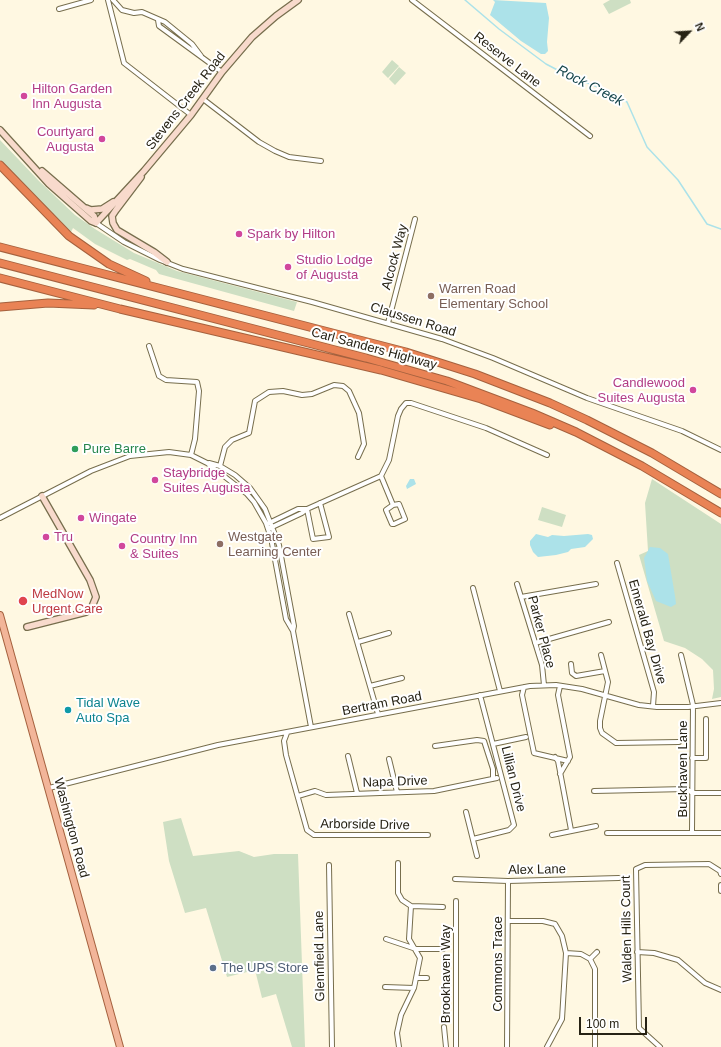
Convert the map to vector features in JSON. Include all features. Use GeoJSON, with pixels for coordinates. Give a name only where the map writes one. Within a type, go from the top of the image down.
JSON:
{"type":"FeatureCollection","features":[{"type":"Feature","properties":{"kind":"highway"},"geometry":{"type":"LineString","coordinates":[[0,165],[69,236],[88,251],[122,271],[182,294]]}},
{"type":"Feature","properties":{"kind":"highway","name":"Carl Sanders Highway"},"geometry":{"type":"LineString","coordinates":[[0,247],[406,352],[498,383],[550,403],[619,436],[666,461],[721,494]]}},
{"type":"Feature","properties":{"kind":"highway","name":"Carl Sanders Highway"},"geometry":{"type":"LineString","coordinates":[[0,263],[400,367],[494,398],[576,432],[642,466],[721,513]]}},
{"type":"Feature","properties":{"kind":"highway"},"geometry":{"type":"LineString","coordinates":[[0,278],[120,309],[394,374],[481,399],[539,422],[576,432]]}},
{"type":"Feature","properties":{"kind":"highway"},"geometry":{"type":"LineString","coordinates":[[0,307],[63,303],[120,309]]}},
{"type":"Feature","properties":{"kind":"main road","name":"Washington Road"},"geometry":{"type":"LineString","coordinates":[[0,615],[2,634],[49,788],[120,1047]]}},
{"type":"Feature","properties":{"kind":"street"},"geometry":{"type":"LineString","coordinates":[[59,9],[91,0]]}},
{"type":"Feature","properties":{"kind":"street"},"geometry":{"type":"LineString","coordinates":[[108,0],[124,63],[191,115]]}},
{"type":"Feature","properties":{"kind":"street"},"geometry":{"type":"LineString","coordinates":[[113,0],[122,10],[134,13],[142,12],[165,22],[192,44],[201,56]]}},
{"type":"Feature","properties":{"kind":"street","name":"Stevens Creek Road"},"geometry":{"type":"LineString","coordinates":[[96,223],[144,171],[191,115],[222,72],[252,37],[276,16],[298,0]]}},
{"type":"Feature","properties":{"kind":"street","name":"Reserve Lane"},"geometry":{"type":"LineString","coordinates":[[412,0],[590,136]]}},
{"type":"Feature","properties":{"kind":"street"},"geometry":{"type":"LineString","coordinates":[[158,20],[159,26],[222,72]]}},
{"type":"Feature","properties":{"kind":"street"},"geometry":{"type":"LineString","coordinates":[[203,99],[259,142],[275,151],[289,157],[321,161]]}},
{"type":"Feature","properties":{"kind":"street"},"geometry":{"type":"LineString","coordinates":[[0,130],[32,164]]}},
{"type":"Feature","properties":{"kind":"street","name":"Claussen Road"},"geometry":{"type":"LineString","coordinates":[[32,164],[94,216],[96,223]]}},
{"type":"Feature","properties":{"kind":"street","name":"Claussen Road"},"geometry":{"type":"LineString","coordinates":[[32,164],[54,188],[91,221],[124,242],[167,262],[201,274],[388,323],[442,339],[493,358],[586,398],[682,431],[721,450]]}},
{"type":"Feature","properties":{"kind":"street"},"geometry":{"type":"LineString","coordinates":[[144,171],[139,183],[112,216],[113,223],[117,230],[154,252],[167,262]]}},
{"type":"Feature","properties":{"kind":"street"},"geometry":{"type":"LineString","coordinates":[[81,205],[91,210],[102,209],[117,200]]}},
{"type":"Feature","properties":{"kind":"street","name":"Alcock Way"},"geometry":{"type":"LineString","coordinates":[[388,323],[415,219]]}},
{"type":"Feature","properties":{"kind":"street"},"geometry":{"type":"LineString","coordinates":[[149,346],[159,376],[166,380],[197,382],[199,391],[195,439],[191,455]]}},
{"type":"Feature","properties":{"kind":"street"},"geometry":{"type":"LineString","coordinates":[[220,466],[224,447],[232,440],[248,433],[256,401],[269,392],[283,391],[302,395],[312,394],[334,385],[343,386],[349,391],[359,413],[364,444],[358,457]]}},
{"type":"Feature","properties":{"kind":"street"},"geometry":{"type":"LineString","coordinates":[[267,527],[302,513],[307,509],[381,476],[389,460],[398,416],[406,403],[417,405],[486,428],[547,455]]}},
{"type":"Feature","properties":{"kind":"street"},"geometry":{"type":"LineString","coordinates":[[0,518],[91,471],[130,456],[169,452],[191,455],[207,463],[254,502],[267,527],[286,619],[293,631]]}},
{"type":"Feature","properties":{"kind":"street"},"geometry":{"type":"LineString","coordinates":[[207,463],[220,466],[235,475],[250,488],[265,509],[272,525],[279,545],[289,593],[294,626],[293,631],[311,727]]}},
{"type":"Feature","properties":{"kind":"street"},"geometry":{"type":"LineString","coordinates":[[381,476],[393,505]]}},
{"type":"Feature","properties":{"kind":"street"},"geometry":{"type":"LineString","coordinates":[[26,627],[86,612],[91,609],[96,598],[95,591],[88,575],[42,496]]}},
{"type":"Feature","properties":{"kind":"street"},"geometry":{"type":"LineString","coordinates":[[307,509],[313,539],[316,540],[329,537],[320,503]]}},
{"type":"Feature","properties":{"kind":"street"},"geometry":{"type":"LineString","coordinates":[[398,504],[405,519],[394,524],[392,524],[386,510],[393,505],[398,504]]}},
{"type":"Feature","properties":{"kind":"street","name":"Emerald Bay Drive"},"geometry":{"type":"LineString","coordinates":[[617,563],[654,692],[653,706]]}},
{"type":"Feature","properties":{"kind":"street","name":"Parker Place"},"geometry":{"type":"LineString","coordinates":[[517,584],[542,665],[544,686]]}},
{"type":"Feature","properties":{"kind":"street"},"geometry":{"type":"LineString","coordinates":[[521,597],[596,584]]}},
{"type":"Feature","properties":{"kind":"street"},"geometry":{"type":"LineString","coordinates":[[472,588],[500,691]]}},
{"type":"Feature","properties":{"kind":"street"},"geometry":{"type":"LineString","coordinates":[[349,614],[378,714]]}},
{"type":"Feature","properties":{"kind":"street"},"geometry":{"type":"LineString","coordinates":[[535,643],[609,622]]}},
{"type":"Feature","properties":{"kind":"street"},"geometry":{"type":"LineString","coordinates":[[358,642],[389,633]]}},
{"type":"Feature","properties":{"kind":"street"},"geometry":{"type":"LineString","coordinates":[[601,655],[608,682],[600,728],[610,740],[616,743],[678,742]]}},
{"type":"Feature","properties":{"kind":"street","name":"Buckhaven Lane"},"geometry":{"type":"LineString","coordinates":[[681,655],[693,705],[692,832]]}},
{"type":"Feature","properties":{"kind":"street"},"geometry":{"type":"LineString","coordinates":[[571,664],[572,673],[576,676],[605,671]]}},
{"type":"Feature","properties":{"kind":"street"},"geometry":{"type":"LineString","coordinates":[[370,686],[402,678]]}},
{"type":"Feature","properties":{"kind":"street"},"geometry":{"type":"LineString","coordinates":[[560,686],[558,695],[570,757],[560,774]]}},
{"type":"Feature","properties":{"kind":"street","name":"Bertram Road"},"geometry":{"type":"LineString","coordinates":[[49,788],[198,749],[524,687],[560,686],[582,689],[606,697],[653,706],[688,707],[693,705],[721,703]]}},
{"type":"Feature","properties":{"kind":"street"},"geometry":{"type":"LineString","coordinates":[[524,687],[522,694],[534,753],[555,756],[568,761]]}},
{"type":"Feature","properties":{"kind":"street","name":"Lillian Drive"},"geometry":{"type":"LineString","coordinates":[[473,839],[509,830],[514,825],[480,695]]}},
{"type":"Feature","properties":{"kind":"street"},"geometry":{"type":"LineString","coordinates":[[692,758],[706,758],[706,719]]}},
{"type":"Feature","properties":{"kind":"street","name":"Arborside Drive"},"geometry":{"type":"LineString","coordinates":[[287,732],[284,741],[286,755],[307,830],[314,835],[428,835]]}},
{"type":"Feature","properties":{"kind":"street"},"geometry":{"type":"LineString","coordinates":[[493,744],[526,737]]}},
{"type":"Feature","properties":{"kind":"street","name":"Napa Drive"},"geometry":{"type":"LineString","coordinates":[[298,796],[315,791],[326,795],[434,791],[495,778],[484,741],[477,740],[435,746]]}},
{"type":"Feature","properties":{"kind":"street"},"geometry":{"type":"LineString","coordinates":[[348,756],[357,793]]}},
{"type":"Feature","properties":{"kind":"street"},"geometry":{"type":"LineString","coordinates":[[555,756],[571,830]]}},
{"type":"Feature","properties":{"kind":"street"},"geometry":{"type":"LineString","coordinates":[[389,759],[397,792]]}},
{"type":"Feature","properties":{"kind":"street"},"geometry":{"type":"LineString","coordinates":[[594,790],[687,789],[692,793],[721,793]]}},
{"type":"Feature","properties":{"kind":"street"},"geometry":{"type":"LineString","coordinates":[[466,812],[477,856]]}},
{"type":"Feature","properties":{"kind":"street"},"geometry":{"type":"LineString","coordinates":[[552,835],[596,826]]}},
{"type":"Feature","properties":{"kind":"street"},"geometry":{"type":"LineString","coordinates":[[607,833],[721,833]]}},
{"type":"Feature","properties":{"kind":"street"},"geometry":{"type":"LineString","coordinates":[[398,863],[398,893],[402,900],[411,906],[444,907]]}},
{"type":"Feature","properties":{"kind":"street","name":"Walden Hills Court"},"geometry":{"type":"LineString","coordinates":[[660,1047],[639,1028],[636,869],[645,865],[709,864],[720,871],[721,874]]}},
{"type":"Feature","properties":{"kind":"street","name":"Glennfield Lane"},"geometry":{"type":"LineString","coordinates":[[329,865],[332,1047]]}},
{"type":"Feature","properties":{"kind":"street","name":"Alex Lane"},"geometry":{"type":"LineString","coordinates":[[455,879],[508,880],[619,878]]}},
{"type":"Feature","properties":{"kind":"street","name":"Commons Trace"},"geometry":{"type":"LineString","coordinates":[[508,880],[508,1047]]}},
{"type":"Feature","properties":{"kind":"street"},"geometry":{"type":"LineString","coordinates":[[721,885],[721,891]]}},
{"type":"Feature","properties":{"kind":"street","name":"Brookhaven Way"},"geometry":{"type":"LineString","coordinates":[[456,901],[456,1047]]}},
{"type":"Feature","properties":{"kind":"street"},"geometry":{"type":"LineString","coordinates":[[399,1047],[397,1033],[401,1015],[414,988],[420,958],[409,939],[411,906]]}},
{"type":"Feature","properties":{"kind":"street"},"geometry":{"type":"LineString","coordinates":[[509,921],[543,921],[555,924],[562,936],[566,953],[562,1019],[547,1047]]}},
{"type":"Feature","properties":{"kind":"street"},"geometry":{"type":"LineString","coordinates":[[386,938],[416,949],[443,949]]}},
{"type":"Feature","properties":{"kind":"street"},"geometry":{"type":"LineString","coordinates":[[590,959],[597,952]]}},
{"type":"Feature","properties":{"kind":"street"},"geometry":{"type":"LineString","coordinates":[[637,952],[654,953],[678,960],[705,983],[721,990]]}},
{"type":"Feature","properties":{"kind":"street"},"geometry":{"type":"LineString","coordinates":[[566,953],[581,954],[590,959],[595,970],[595,1047]]}},
{"type":"Feature","properties":{"kind":"street"},"geometry":{"type":"LineString","coordinates":[[416,978],[427,978]]}},
{"type":"Feature","properties":{"kind":"street"},"geometry":{"type":"LineString","coordinates":[[385,987],[414,988]]}},
{"type":"Feature","properties":{"kind":"street"},"geometry":{"type":"LineString","coordinates":[[444,1027],[446,1047]]}},
{"type":"Feature","properties":{"kind":"green space"},"geometry":{"type":"Polygon","coordinates":[[[610,0],[630,0],[631,3],[609,14],[603,4],[610,0]]]}},
{"type":"Feature","properties":{"kind":"green space"},"geometry":{"type":"Polygon","coordinates":[[[392,60],[399,66],[388,78],[382,72],[392,60]]]}},
{"type":"Feature","properties":{"kind":"green space"},"geometry":{"type":"Polygon","coordinates":[[[399,67],[406,73],[395,85],[389,79],[399,67]]]}},
{"type":"Feature","properties":{"kind":"green space"},"geometry":{"type":"Polygon","coordinates":[[[0,140],[39,181],[75,215],[134,253],[177,271],[297,302],[294,311],[159,274],[156,270],[130,259],[127,260],[95,244],[73,228],[71,232],[67,230],[0,160],[0,140]]]}},
{"type":"Feature","properties":{"kind":"green space"},"geometry":{"type":"Polygon","coordinates":[[[652,479],[721,524],[721,697],[712,699],[714,689],[713,670],[702,659],[685,648],[664,641],[639,555],[648,551],[645,503],[652,479]]]}},
{"type":"Feature","properties":{"kind":"green space"},"geometry":{"type":"Polygon","coordinates":[[[542,507],[566,515],[562,527],[538,520],[542,507]]]}},
{"type":"Feature","properties":{"kind":"green space"},"geometry":{"type":"Polygon","coordinates":[[[181,818],[193,856],[239,851],[254,857],[274,854],[298,854],[305,1047],[292,1047],[276,994],[262,998],[255,970],[227,977],[206,908],[185,913],[169,861],[163,822],[181,818]]]}},
{"type":"Feature","properties":{"kind":"water"},"geometry":{"type":"Polygon","coordinates":[[[493,0],[546,3],[549,18],[547,42],[548,51],[545,54],[541,54],[521,41],[490,15],[495,2],[493,0]]]}},
{"type":"Feature","properties":{"kind":"water"},"geometry":{"type":"Polygon","coordinates":[[[410,479],[414,479],[416,484],[407,489],[406,486],[410,479]]]}},
{"type":"Feature","properties":{"kind":"water"},"geometry":{"type":"Polygon","coordinates":[[[536,534],[548,537],[552,535],[564,536],[588,534],[592,535],[593,539],[585,547],[571,549],[568,552],[556,555],[538,557],[533,552],[530,545],[530,541],[536,534]]]}},
{"type":"Feature","properties":{"kind":"water"},"geometry":{"type":"Polygon","coordinates":[[[650,547],[660,548],[668,554],[676,604],[671,607],[656,601],[647,581],[644,558],[650,547]]]}},
{"type":"Feature","properties":{"kind":"waterway","name":"Rock Creek"},"geometry":{"type":"LineString","coordinates":[[465,0],[499,29],[546,64],[569,76],[608,91],[627,102],[647,147],[678,180],[707,224],[721,229]]}},
{"type":"Feature","properties":{"kind":"place","name":"Hilton Garden Inn Augusta"},"geometry":{"type":"Point","coordinates":[24,96]}},
{"type":"Feature","properties":{"kind":"place","name":"Courtyard Augusta"},"geometry":{"type":"Point","coordinates":[102,139]}},
{"type":"Feature","properties":{"kind":"place","name":"Spark by Hilton"},"geometry":{"type":"Point","coordinates":[239,234]}},
{"type":"Feature","properties":{"kind":"place","name":"Studio Lodge of Augusta"},"geometry":{"type":"Point","coordinates":[288,267]}},
{"type":"Feature","properties":{"kind":"place","name":"Warren Road Elementary School"},"geometry":{"type":"Point","coordinates":[431,296]}},
{"type":"Feature","properties":{"kind":"place","name":"Candlewood Suites Augusta"},"geometry":{"type":"Point","coordinates":[693,390]}},
{"type":"Feature","properties":{"kind":"place","name":"Pure Barre"},"geometry":{"type":"Point","coordinates":[75,449]}},
{"type":"Feature","properties":{"kind":"place","name":"Staybridge Suites Augusta"},"geometry":{"type":"Point","coordinates":[155,480]}},
{"type":"Feature","properties":{"kind":"place","name":"Wingate"},"geometry":{"type":"Point","coordinates":[81,518]}},
{"type":"Feature","properties":{"kind":"place","name":"Tru"},"geometry":{"type":"Point","coordinates":[46,537]}},
{"type":"Feature","properties":{"kind":"place","name":"Westgate Learning Center"},"geometry":{"type":"Point","coordinates":[220,544]}},
{"type":"Feature","properties":{"kind":"place","name":"Country Inn & Suites"},"geometry":{"type":"Point","coordinates":[122,546]}},
{"type":"Feature","properties":{"kind":"place","name":"MedNow Urgent Care"},"geometry":{"type":"Point","coordinates":[23,601]}},
{"type":"Feature","properties":{"kind":"place","name":"Tidal Wave Auto Spa"},"geometry":{"type":"Point","coordinates":[68,710]}},
{"type":"Feature","properties":{"kind":"place","name":"The UPS Store"},"geometry":{"type":"Point","coordinates":[213,968]}}]}
